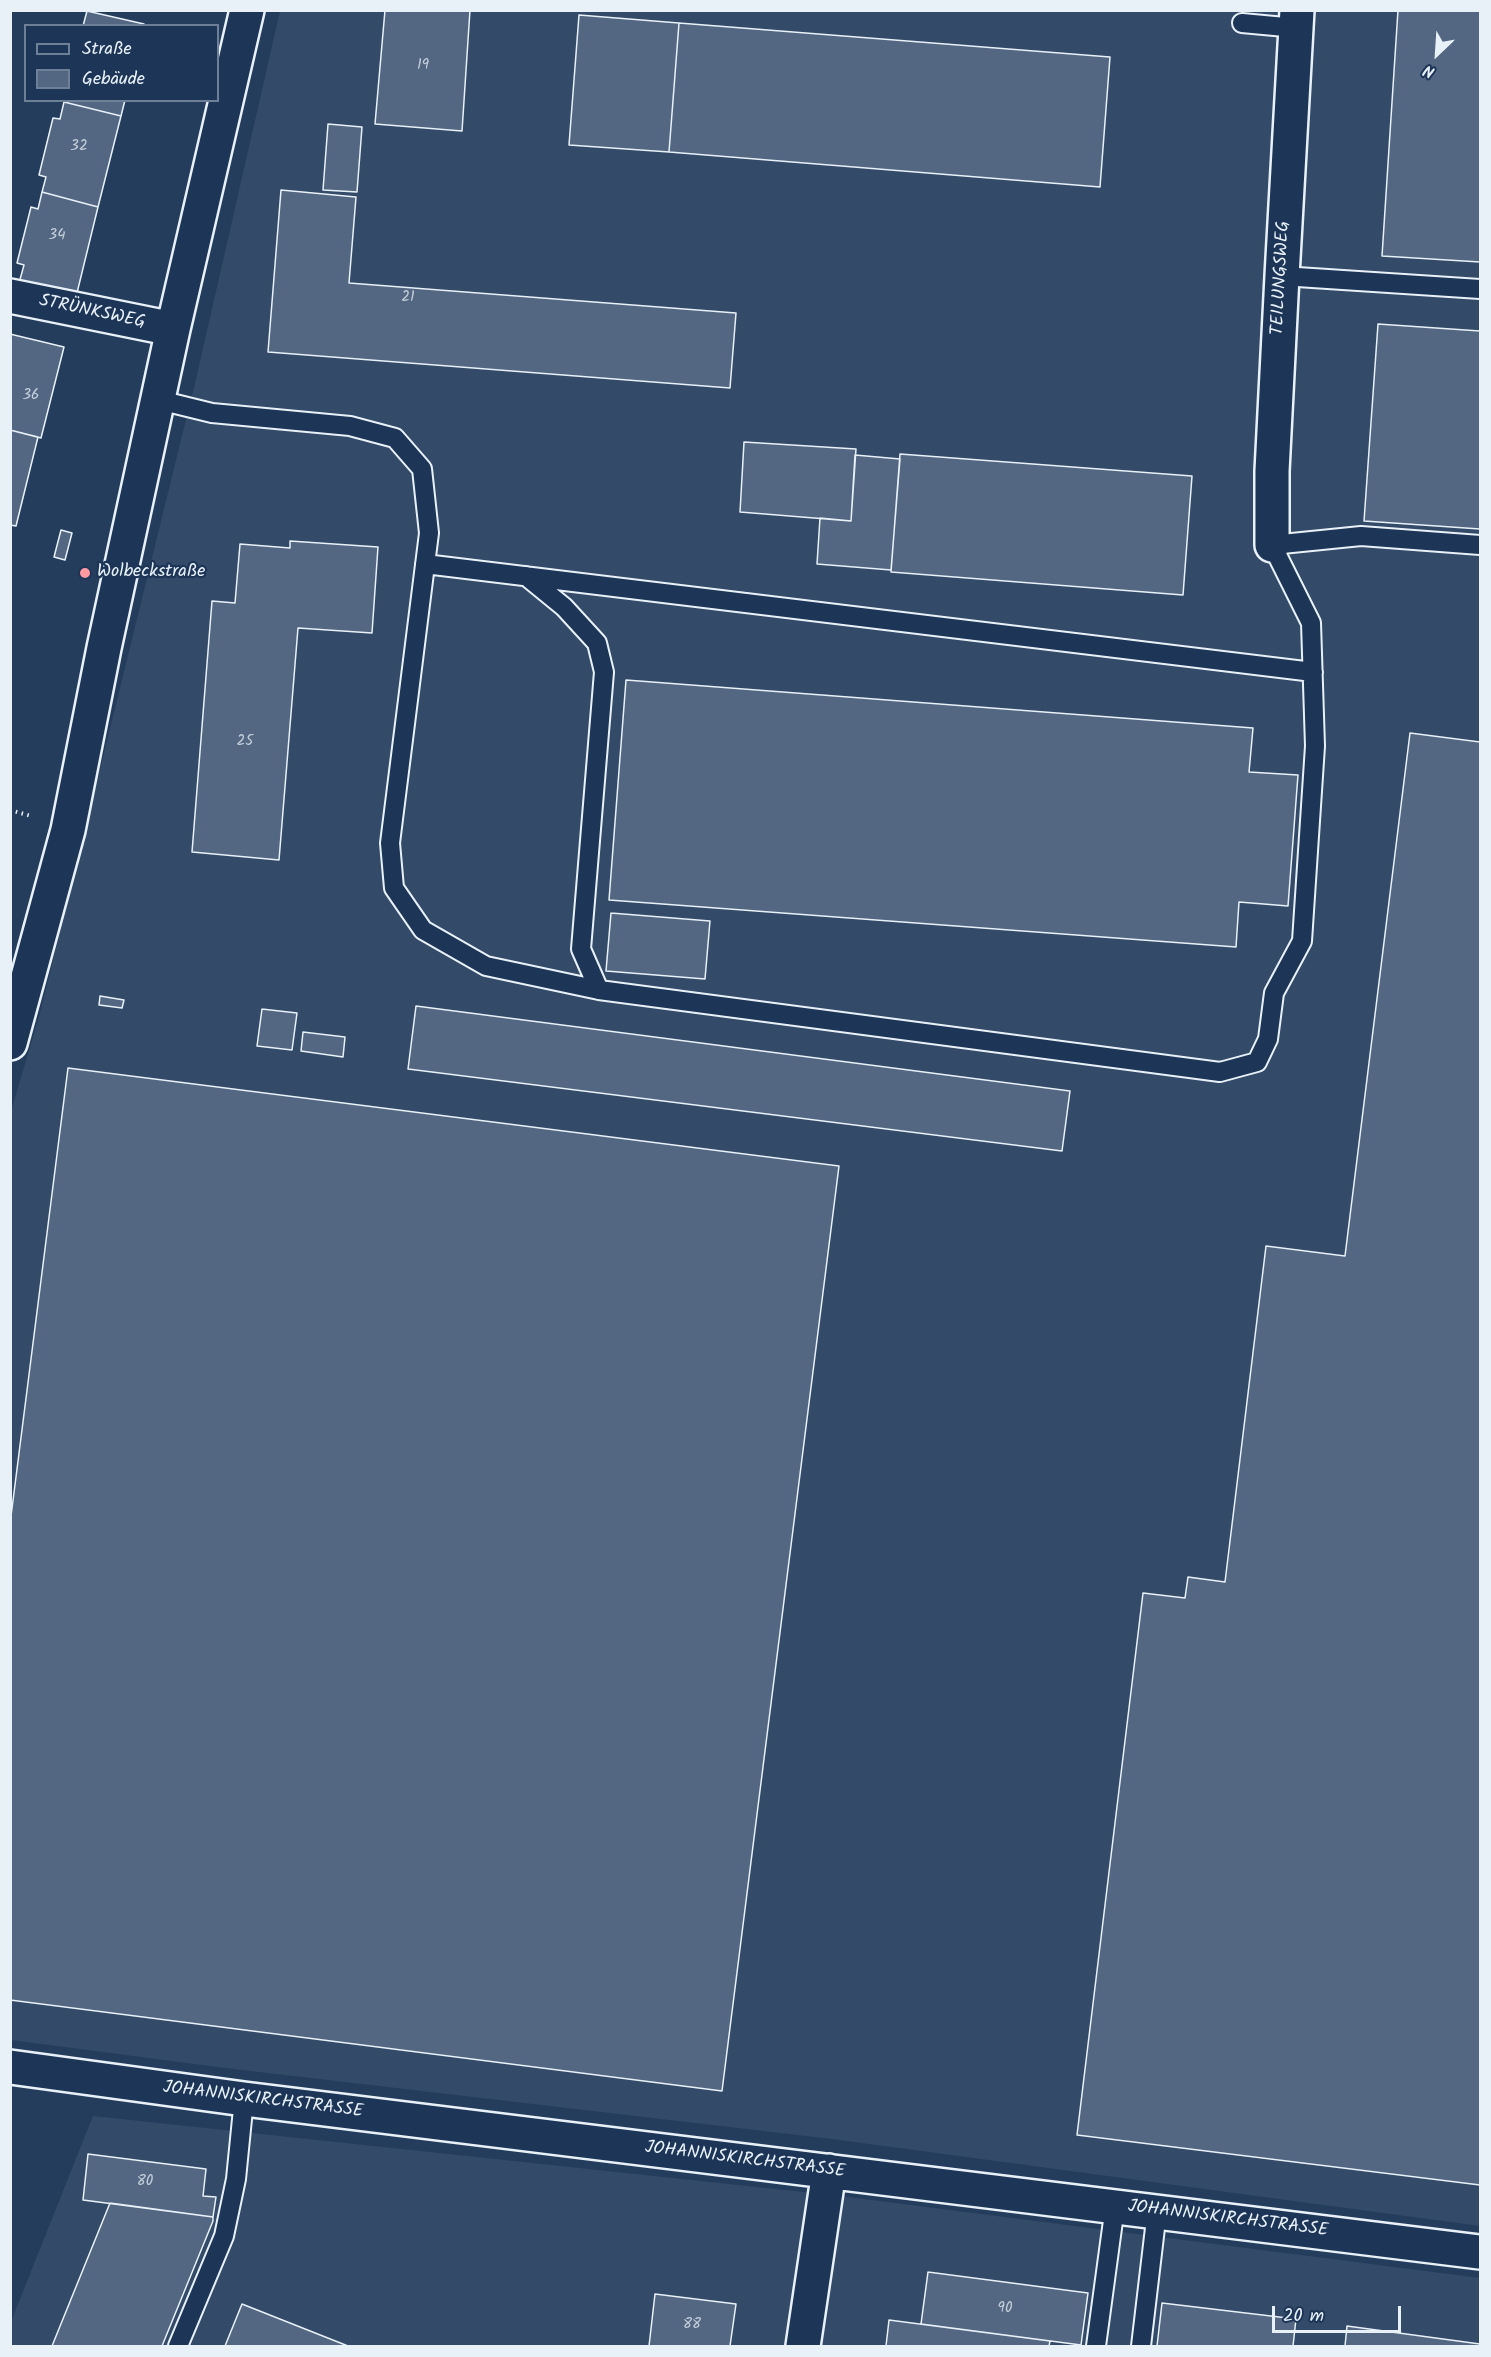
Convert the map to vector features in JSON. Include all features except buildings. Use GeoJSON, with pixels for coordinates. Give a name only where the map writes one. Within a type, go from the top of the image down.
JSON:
{"type":"FeatureCollection","features":[{"type":"Feature","properties":{"kind":"street"},"geometry":{"type":"LineString","coordinates":[[10,1043],[68,830],[104,648],[173,329],[247,10]]}},
{"type":"Feature","properties":{"kind":"street","name":"TEILUNGSWEG"},"geometry":{"type":"LineString","coordinates":[[1272,545],[1272,471],[1297,19]]}},
{"type":"Feature","properties":{"kind":"street","name":"STRÜNKSWEG"},"geometry":{"type":"LineString","coordinates":[[10,296],[173,329]]}},
{"type":"Feature","properties":{"kind":"street","name":"JOHANNISKIRCHSTRASSE"},"geometry":{"type":"LineString","coordinates":[[10,2067],[244,2099],[1480,2252]]}},
{"type":"Feature","properties":{"kind":"street"},"geometry":{"type":"LineString","coordinates":[[803,2346],[829,2171]]}},
{"type":"Feature","properties":{"kind":"lane"},"geometry":{"type":"LineString","coordinates":[[1242,23],[1297,19]]}},
{"type":"Feature","properties":{"kind":"lane"},"geometry":{"type":"LineString","coordinates":[[1282,276],[1480,289]]}},
{"type":"Feature","properties":{"kind":"lane"},"geometry":{"type":"LineString","coordinates":[[159,400],[212,413],[350,426],[394,438],[422,470],[429,533],[390,843],[394,888],[423,930],[486,966],[599,990],[1220,1072],[1257,1062],[1268,1039],[1274,993],[1302,941],[1315,747],[1311,623],[1272,545],[1361,536],[1480,545]]}},
{"type":"Feature","properties":{"kind":"lane"},"geometry":{"type":"LineString","coordinates":[[425,564],[1313,672]]}},
{"type":"Feature","properties":{"kind":"lane"},"geometry":{"type":"LineString","coordinates":[[525,576],[564,607],[597,642],[604,672],[581,949],[599,990]]}},
{"type":"Feature","properties":{"kind":"lane"},"geometry":{"type":"LineString","coordinates":[[178,2346],[224,2236],[236,2179],[244,2099]]}},
{"type":"Feature","properties":{"kind":"lane"},"geometry":{"type":"LineString","coordinates":[[1096,2346],[1115,2206]]}},
{"type":"Feature","properties":{"kind":"lane"},"geometry":{"type":"LineString","coordinates":[[1140,2346],[1157,2211]]}},
{"type":"Feature","properties":{"kind":"shaded area"},"geometry":{"type":"Polygon","coordinates":[[[280,11],[1480,11],[1480,2226],[832,2139],[225,2068],[11,2040],[11,1111],[39,1017],[196,379],[280,11]]]}},
{"type":"Feature","properties":{"kind":"shaded area"},"geometry":{"type":"Polygon","coordinates":[[[93,2116],[841,2196],[1480,2278],[1480,2346],[11,2346],[10,2324],[93,2116]]]}},
{"type":"Feature","properties":{"kind":"place","name":"Wolbeckstraße"},"geometry":{"type":"Point","coordinates":[85,573]}}]}
